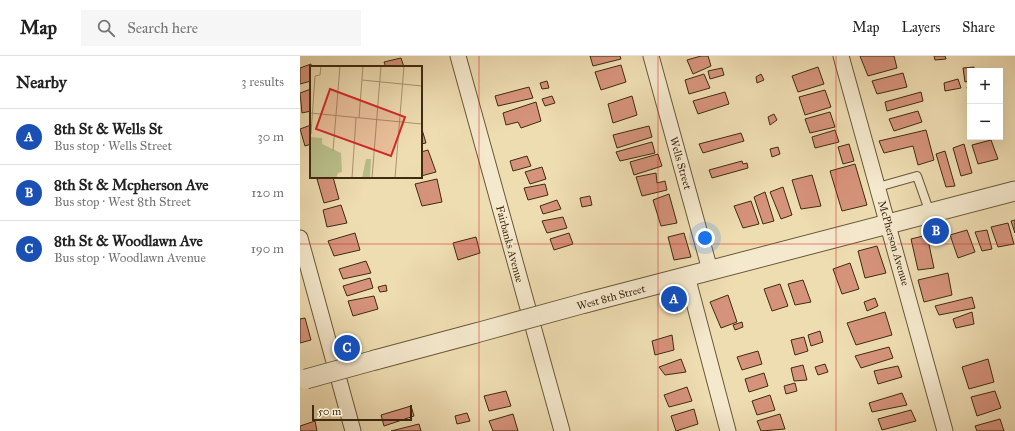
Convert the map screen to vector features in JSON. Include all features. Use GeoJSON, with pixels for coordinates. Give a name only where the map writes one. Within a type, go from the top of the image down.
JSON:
{"type":"FeatureCollection","features":[{"type":"Feature","properties":{"kind":"street","name":"Fairbanks Avenue"},"geometry":{"type":"LineString","coordinates":[[458,56],[562,431]]}},
{"type":"Feature","properties":{"kind":"street","name":"Wells Street"},"geometry":{"type":"LineString","coordinates":[[651,56],[710,270]]}},
{"type":"Feature","properties":{"kind":"street","name":"McPherson Avenue"},"geometry":{"type":"LineString","coordinates":[[841,56],[889,224],[945,431]]}},
{"type":"Feature","properties":{"kind":"street","name":"West 8th Street"},"geometry":{"type":"LineString","coordinates":[[303,380],[687,276],[1015,191]]}},
{"type":"Feature","properties":{"kind":"street"},"geometry":{"type":"LineString","coordinates":[[300,238],[353,431]]}},
{"type":"Feature","properties":{"kind":"street"},"geometry":{"type":"LineString","coordinates":[[687,276],[728,431]]}},
{"type":"Feature","properties":{"kind":"lane"},"geometry":{"type":"LineString","coordinates":[[878,187],[917,176],[930,213]]}},
{"type":"Feature","properties":{"kind":"building"},"geometry":{"type":"Polygon","coordinates":[[[590,56],[620,56],[621,59],[593,66],[590,56]]]}},
{"type":"Feature","properties":{"kind":"building"},"geometry":{"type":"Polygon","coordinates":[[[701,56],[708,56],[711,66],[693,74],[687,60],[701,56]]]}},
{"type":"Feature","properties":{"kind":"building"},"geometry":{"type":"Polygon","coordinates":[[[860,56],[894,56],[897,68],[868,76],[860,56]]]}},
{"type":"Feature","properties":{"kind":"building"},"geometry":{"type":"Polygon","coordinates":[[[934,56],[945,56],[946,59],[935,60],[934,56]]]}},
{"type":"Feature","properties":{"kind":"building"},"geometry":{"type":"Polygon","coordinates":[[[401,58],[404,66],[386,66],[384,62],[401,58]]]}},
{"type":"Feature","properties":{"kind":"building"},"geometry":{"type":"Polygon","coordinates":[[[311,64],[310,81],[300,84],[300,68],[311,64]]]}},
{"type":"Feature","properties":{"kind":"building"},"geometry":{"type":"Polygon","coordinates":[[[621,65],[626,82],[601,90],[595,72],[621,65]]]}},
{"type":"Feature","properties":{"kind":"building"},"geometry":{"type":"Polygon","coordinates":[[[818,67],[824,84],[798,92],[792,76],[818,67]]]}},
{"type":"Feature","properties":{"kind":"building"},"geometry":{"type":"Polygon","coordinates":[[[974,67],[967,68],[967,82],[965,82],[963,68],[974,67]]]}},
{"type":"Feature","properties":{"kind":"building"},"geometry":{"type":"Polygon","coordinates":[[[722,68],[724,75],[710,79],[708,71],[722,68]]]}},
{"type":"Feature","properties":{"kind":"building"},"geometry":{"type":"Polygon","coordinates":[[[903,73],[907,87],[877,94],[872,81],[903,73]]]}},
{"type":"Feature","properties":{"kind":"building"},"geometry":{"type":"Polygon","coordinates":[[[704,74],[710,88],[689,94],[685,80],[704,74]]]}},
{"type":"Feature","properties":{"kind":"building"},"geometry":{"type":"Polygon","coordinates":[[[761,74],[764,80],[757,83],[756,77],[761,74]]]}},
{"type":"Feature","properties":{"kind":"building"},"geometry":{"type":"Polygon","coordinates":[[[958,79],[961,88],[945,91],[944,83],[958,79]]]}},
{"type":"Feature","properties":{"kind":"building"},"geometry":{"type":"Polygon","coordinates":[[[547,81],[549,88],[542,89],[540,83],[547,81]]]}},
{"type":"Feature","properties":{"kind":"building"},"geometry":{"type":"Polygon","coordinates":[[[529,87],[533,98],[498,106],[495,96],[529,87]]]}},
{"type":"Feature","properties":{"kind":"building"},"geometry":{"type":"Polygon","coordinates":[[[310,89],[310,111],[302,113],[300,93],[310,89]]]}},
{"type":"Feature","properties":{"kind":"building"},"geometry":{"type":"Polygon","coordinates":[[[825,90],[831,107],[805,115],[799,97],[825,90]]]}},
{"type":"Feature","properties":{"kind":"building"},"geometry":{"type":"Polygon","coordinates":[[[725,92],[729,104],[698,114],[693,101],[725,92]]]}},
{"type":"Feature","properties":{"kind":"building"},"geometry":{"type":"Polygon","coordinates":[[[921,92],[923,101],[887,111],[885,102],[921,92]]]}},
{"type":"Feature","properties":{"kind":"building"},"geometry":{"type":"Polygon","coordinates":[[[552,96],[555,103],[545,106],[542,99],[552,96]]]}},
{"type":"Feature","properties":{"kind":"building"},"geometry":{"type":"Polygon","coordinates":[[[632,96],[637,115],[613,123],[608,104],[632,96]]]}},
{"type":"Feature","properties":{"kind":"building"},"geometry":{"type":"Polygon","coordinates":[[[536,102],[541,121],[521,128],[518,122],[506,125],[503,113],[536,102]]]}},
{"type":"Feature","properties":{"kind":"building"},"geometry":{"type":"Polygon","coordinates":[[[918,111],[922,122],[894,131],[889,119],[918,111]]]}},
{"type":"Feature","properties":{"kind":"building"},"geometry":{"type":"Polygon","coordinates":[[[830,112],[835,127],[810,133],[805,119],[830,112]]]}},
{"type":"Feature","properties":{"kind":"building"},"geometry":{"type":"Polygon","coordinates":[[[774,114],[777,120],[770,125],[768,117],[774,114]]]}},
{"type":"Feature","properties":{"kind":"building"},"geometry":{"type":"Polygon","coordinates":[[[310,125],[310,144],[305,146],[300,129],[310,125]]]}},
{"type":"Feature","properties":{"kind":"building"},"geometry":{"type":"Polygon","coordinates":[[[649,126],[652,137],[617,148],[613,135],[649,126]]]}},
{"type":"Feature","properties":{"kind":"building"},"geometry":{"type":"Polygon","coordinates":[[[422,129],[426,143],[422,144],[422,129]]]}},
{"type":"Feature","properties":{"kind":"building"},"geometry":{"type":"Polygon","coordinates":[[[835,130],[839,142],[815,148],[812,137],[835,130]]]}},
{"type":"Feature","properties":{"kind":"building"},"geometry":{"type":"Polygon","coordinates":[[[926,130],[934,160],[918,165],[913,146],[884,153],[879,141],[926,130]]]}},
{"type":"Feature","properties":{"kind":"building"},"geometry":{"type":"Polygon","coordinates":[[[741,133],[744,141],[703,153],[699,144],[741,133]]]}},
{"type":"Feature","properties":{"kind":"building"},"geometry":{"type":"Polygon","coordinates":[[[991,140],[998,159],[978,164],[972,145],[991,140]]]}},
{"type":"Feature","properties":{"kind":"building"},"geometry":{"type":"Polygon","coordinates":[[[652,142],[655,153],[620,161],[616,152],[652,142]]]}},
{"type":"Feature","properties":{"kind":"building"},"geometry":{"type":"Polygon","coordinates":[[[849,144],[854,161],[843,164],[838,147],[849,144]]]}},
{"type":"Feature","properties":{"kind":"building"},"geometry":{"type":"Polygon","coordinates":[[[964,144],[972,173],[961,176],[953,148],[964,144]]]}},
{"type":"Feature","properties":{"kind":"building"},"geometry":{"type":"Polygon","coordinates":[[[778,147],[780,154],[772,157],[770,149],[778,147]]]}},
{"type":"Feature","properties":{"kind":"building"},"geometry":{"type":"Polygon","coordinates":[[[428,150],[436,172],[422,176],[422,152],[428,150]]]}},
{"type":"Feature","properties":{"kind":"building"},"geometry":{"type":"Polygon","coordinates":[[[945,151],[955,186],[946,187],[936,154],[945,151]]]}},
{"type":"Feature","properties":{"kind":"building"},"geometry":{"type":"Polygon","coordinates":[[[658,154],[662,166],[634,175],[630,162],[658,154]]]}},
{"type":"Feature","properties":{"kind":"building"},"geometry":{"type":"Polygon","coordinates":[[[527,156],[531,166],[513,171],[510,161],[527,156]]]}},
{"type":"Feature","properties":{"kind":"building"},"geometry":{"type":"Polygon","coordinates":[[[742,161],[743,164],[747,163],[748,168],[712,178],[709,170],[742,161]]]}},
{"type":"Feature","properties":{"kind":"building"},"geometry":{"type":"Polygon","coordinates":[[[855,164],[867,205],[842,211],[830,171],[855,164]]]}},
{"type":"Feature","properties":{"kind":"building"},"geometry":{"type":"Polygon","coordinates":[[[542,167],[546,179],[530,184],[525,172],[542,167]]]}},
{"type":"Feature","properties":{"kind":"building"},"geometry":{"type":"Polygon","coordinates":[[[656,173],[657,183],[665,181],[667,190],[642,196],[636,177],[656,173]]]}},
{"type":"Feature","properties":{"kind":"building"},"geometry":{"type":"Polygon","coordinates":[[[812,175],[821,206],[801,209],[792,180],[812,175]]]}},
{"type":"Feature","properties":{"kind":"building"},"geometry":{"type":"Polygon","coordinates":[[[333,178],[339,199],[324,203],[317,179],[333,178]]]}},
{"type":"Feature","properties":{"kind":"building"},"geometry":{"type":"Polygon","coordinates":[[[437,179],[442,202],[422,206],[415,184],[437,179]]]}},
{"type":"Feature","properties":{"kind":"building"},"geometry":{"type":"Polygon","coordinates":[[[545,184],[548,195],[528,200],[524,188],[545,184]]]}},
{"type":"Feature","properties":{"kind":"building"},"geometry":{"type":"Polygon","coordinates":[[[783,187],[792,215],[781,219],[770,192],[783,187]]]}},
{"type":"Feature","properties":{"kind":"building"},"geometry":{"type":"Polygon","coordinates":[[[765,192],[774,221],[763,224],[754,197],[765,192]]]}},
{"type":"Feature","properties":{"kind":"building"},"geometry":{"type":"Polygon","coordinates":[[[669,194],[677,223],[661,226],[653,200],[669,194]]]}},
{"type":"Feature","properties":{"kind":"building"},"geometry":{"type":"Polygon","coordinates":[[[590,196],[592,205],[582,207],[580,198],[590,196]]]}},
{"type":"Feature","properties":{"kind":"building"},"geometry":{"type":"Polygon","coordinates":[[[557,200],[561,209],[543,214],[540,206],[557,200]]]}},
{"type":"Feature","properties":{"kind":"building"},"geometry":{"type":"Polygon","coordinates":[[[751,201],[759,224],[743,228],[734,206],[751,201]]]}},
{"type":"Feature","properties":{"kind":"building"},"geometry":{"type":"Polygon","coordinates":[[[341,205],[347,223],[327,227],[323,210],[341,205]]]}},
{"type":"Feature","properties":{"kind":"building"},"geometry":{"type":"Polygon","coordinates":[[[563,217],[567,228],[547,233],[542,221],[563,217]]]}},
{"type":"Feature","properties":{"kind":"building"},"geometry":{"type":"Polygon","coordinates":[[[1015,220],[1015,233],[1011,221],[1015,220]]]}},
{"type":"Feature","properties":{"kind":"building"},"geometry":{"type":"Polygon","coordinates":[[[1008,223],[1014,244],[998,247],[991,227],[1008,223]]]}},
{"type":"Feature","properties":{"kind":"building"},"geometry":{"type":"Polygon","coordinates":[[[967,230],[975,252],[958,258],[950,235],[967,230]]]}},
{"type":"Feature","properties":{"kind":"building"},"geometry":{"type":"Polygon","coordinates":[[[987,230],[992,249],[982,251],[975,232],[987,230]]]}},
{"type":"Feature","properties":{"kind":"building"},"geometry":{"type":"Polygon","coordinates":[[[355,233],[360,250],[334,256],[328,241],[355,233]]]}},
{"type":"Feature","properties":{"kind":"building"},"geometry":{"type":"Polygon","coordinates":[[[569,233],[573,244],[554,250],[550,239],[569,233]]]}},
{"type":"Feature","properties":{"kind":"building"},"geometry":{"type":"Polygon","coordinates":[[[684,233],[691,257],[674,260],[668,237],[684,233]]]}},
{"type":"Feature","properties":{"kind":"building"},"geometry":{"type":"Polygon","coordinates":[[[927,235],[934,268],[918,270],[911,239],[927,235]]]}},
{"type":"Feature","properties":{"kind":"building"},"geometry":{"type":"Polygon","coordinates":[[[476,237],[480,253],[458,260],[453,243],[476,237]]]}},
{"type":"Feature","properties":{"kind":"building"},"geometry":{"type":"Polygon","coordinates":[[[877,246],[886,273],[865,278],[858,251],[877,246]]]}},
{"type":"Feature","properties":{"kind":"building"},"geometry":{"type":"Polygon","coordinates":[[[366,261],[371,273],[343,279],[339,269],[366,261]]]}},
{"type":"Feature","properties":{"kind":"building"},"geometry":{"type":"Polygon","coordinates":[[[850,263],[859,289],[842,294],[833,269],[850,263]]]}},
{"type":"Feature","properties":{"kind":"building"},"geometry":{"type":"Polygon","coordinates":[[[948,273],[952,295],[924,302],[918,280],[948,273]]]}},
{"type":"Feature","properties":{"kind":"building"},"geometry":{"type":"Polygon","coordinates":[[[370,278],[373,288],[347,296],[343,286],[370,278]]]}},
{"type":"Feature","properties":{"kind":"building"},"geometry":{"type":"Polygon","coordinates":[[[803,280],[811,302],[795,305],[788,284],[803,280]]]}},
{"type":"Feature","properties":{"kind":"building"},"geometry":{"type":"Polygon","coordinates":[[[780,284],[788,306],[772,311],[764,289],[780,284]]]}},
{"type":"Feature","properties":{"kind":"building"},"geometry":{"type":"Polygon","coordinates":[[[386,285],[387,291],[380,292],[378,287],[386,285]]]}},
{"type":"Feature","properties":{"kind":"building"},"geometry":{"type":"Polygon","coordinates":[[[728,295],[737,322],[721,328],[710,302],[728,295]]]}},
{"type":"Feature","properties":{"kind":"building"},"geometry":{"type":"Polygon","coordinates":[[[374,296],[378,309],[353,316],[348,301],[374,296]]]}},
{"type":"Feature","properties":{"kind":"building"},"geometry":{"type":"Polygon","coordinates":[[[972,297],[975,308],[939,315],[935,306],[972,297]]]}},
{"type":"Feature","properties":{"kind":"building"},"geometry":{"type":"Polygon","coordinates":[[[875,298],[878,306],[867,311],[864,302],[875,298]]]}},
{"type":"Feature","properties":{"kind":"building"},"geometry":{"type":"Polygon","coordinates":[[[885,312],[892,335],[856,345],[847,323],[885,312]]]}},
{"type":"Feature","properties":{"kind":"building"},"geometry":{"type":"Polygon","coordinates":[[[972,312],[974,324],[956,328],[953,319],[972,312]]]}},
{"type":"Feature","properties":{"kind":"building"},"geometry":{"type":"Polygon","coordinates":[[[305,318],[311,340],[300,343],[300,319],[305,318]]]}},
{"type":"Feature","properties":{"kind":"building"},"geometry":{"type":"Polygon","coordinates":[[[742,322],[743,327],[735,330],[733,325],[742,322]]]}},
{"type":"Feature","properties":{"kind":"building"},"geometry":{"type":"Polygon","coordinates":[[[820,331],[823,342],[811,346],[808,335],[820,331]]]}},
{"type":"Feature","properties":{"kind":"building"},"geometry":{"type":"Polygon","coordinates":[[[672,335],[674,350],[655,355],[652,341],[672,335]]]}},
{"type":"Feature","properties":{"kind":"building"},"geometry":{"type":"Polygon","coordinates":[[[804,337],[808,351],[795,355],[791,340],[804,337]]]}},
{"type":"Feature","properties":{"kind":"building"},"geometry":{"type":"Polygon","coordinates":[[[889,347],[893,358],[861,368],[855,356],[889,347]]]}},
{"type":"Feature","properties":{"kind":"building"},"geometry":{"type":"Polygon","coordinates":[[[758,351],[762,364],[742,370],[737,357],[758,351]]]}},
{"type":"Feature","properties":{"kind":"building"},"geometry":{"type":"Polygon","coordinates":[[[681,359],[686,372],[665,375],[659,367],[681,359]]]}},
{"type":"Feature","properties":{"kind":"building"},"geometry":{"type":"Polygon","coordinates":[[[988,359],[994,382],[969,389],[962,367],[988,359]]]}},
{"type":"Feature","properties":{"kind":"building"},"geometry":{"type":"Polygon","coordinates":[[[825,364],[828,372],[818,375],[815,367],[825,364]]]}},
{"type":"Feature","properties":{"kind":"building"},"geometry":{"type":"Polygon","coordinates":[[[803,365],[807,380],[794,381],[791,368],[803,365]]]}},
{"type":"Feature","properties":{"kind":"building"},"geometry":{"type":"Polygon","coordinates":[[[898,366],[902,377],[878,384],[874,371],[898,366]]]}},
{"type":"Feature","properties":{"kind":"building"},"geometry":{"type":"Polygon","coordinates":[[[764,373],[768,386],[749,392],[745,379],[764,373]]]}},
{"type":"Feature","properties":{"kind":"building"},"geometry":{"type":"Polygon","coordinates":[[[795,383],[797,391],[786,394],[784,386],[795,383]]]}},
{"type":"Feature","properties":{"kind":"building"},"geometry":{"type":"Polygon","coordinates":[[[687,387],[692,401],[669,407],[664,395],[687,387]]]}},
{"type":"Feature","properties":{"kind":"building"},"geometry":{"type":"Polygon","coordinates":[[[506,391],[511,406],[489,411],[484,396],[506,391]]]}},
{"type":"Feature","properties":{"kind":"building"},"geometry":{"type":"Polygon","coordinates":[[[995,391],[1001,408],[977,416],[971,397],[995,391]]]}},
{"type":"Feature","properties":{"kind":"building"},"geometry":{"type":"Polygon","coordinates":[[[902,393],[907,405],[872,412],[869,403],[902,393]]]}},
{"type":"Feature","properties":{"kind":"building"},"geometry":{"type":"Polygon","coordinates":[[[770,395],[775,410],[757,415],[752,401],[770,395]]]}},
{"type":"Feature","properties":{"kind":"building"},"geometry":{"type":"Polygon","coordinates":[[[411,406],[414,416],[384,426],[381,415],[411,406]]]}},
{"type":"Feature","properties":{"kind":"building"},"geometry":{"type":"Polygon","coordinates":[[[694,409],[698,424],[676,431],[671,416],[694,409]]]}},
{"type":"Feature","properties":{"kind":"building"},"geometry":{"type":"Polygon","coordinates":[[[911,410],[916,421],[882,430],[878,419],[911,410]]]}},
{"type":"Feature","properties":{"kind":"building"},"geometry":{"type":"Polygon","coordinates":[[[467,413],[470,421],[457,424],[455,416],[467,413]]]}},
{"type":"Feature","properties":{"kind":"building"},"geometry":{"type":"Polygon","coordinates":[[[513,414],[518,431],[493,431],[489,421],[513,414]]]}},
{"type":"Feature","properties":{"kind":"building"},"geometry":{"type":"Polygon","coordinates":[[[780,414],[785,429],[761,431],[757,421],[780,414]]]}},
{"type":"Feature","properties":{"kind":"building"},"geometry":{"type":"Polygon","coordinates":[[[1000,419],[1004,431],[977,431],[975,426],[1000,419]]]}},
{"type":"Feature","properties":{"kind":"building"},"geometry":{"type":"Polygon","coordinates":[[[315,421],[317,431],[300,431],[300,426],[315,421]]]}},
{"type":"Feature","properties":{"kind":"building"},"geometry":{"type":"Polygon","coordinates":[[[419,424],[421,431],[391,431],[419,424]]]}},
{"type":"Feature","properties":{"kind":"place","name":"8th St & Mcpherson Ave"},"geometry":{"type":"Point","coordinates":[936,231]}},
{"type":"Feature","properties":{"kind":"place","name":"8th St & Wells St"},"geometry":{"type":"Point","coordinates":[674,299]}},
{"type":"Feature","properties":{"kind":"place","name":"8th St & Woodlawn Ave"},"geometry":{"type":"Point","coordinates":[347,348]}}]}
